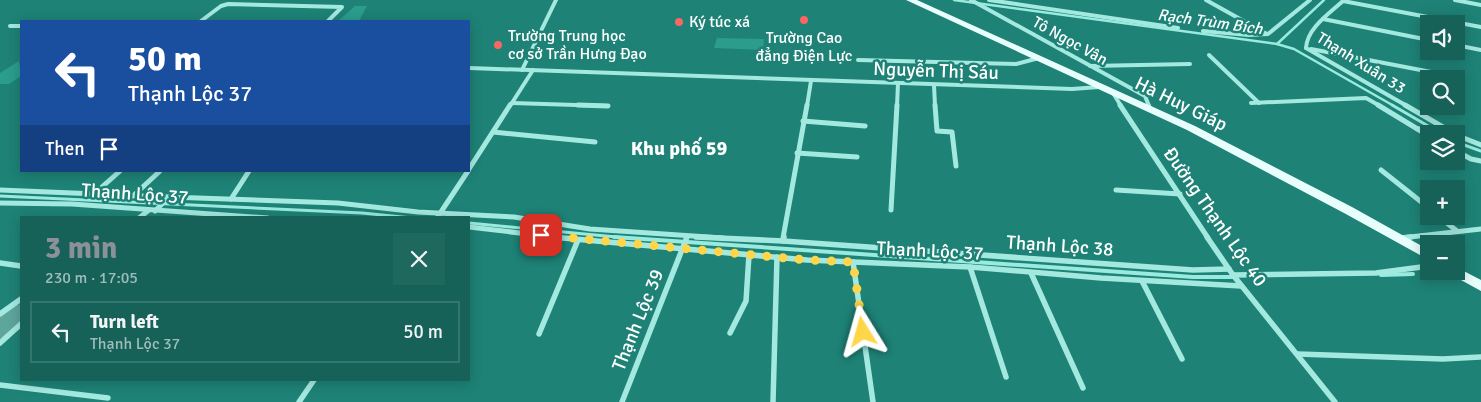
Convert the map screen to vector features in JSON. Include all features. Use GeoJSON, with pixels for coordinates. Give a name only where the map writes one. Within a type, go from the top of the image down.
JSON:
{"type":"FeatureCollection","features":[{"type":"Feature","properties":{"kind":"main road","name":"Hà Huy Giáp"},"geometry":{"type":"LineString","coordinates":[[910,0],[1192,128],[1420,251]]}},
{"type":"Feature","properties":{"kind":"main road"},"geometry":{"type":"LineString","coordinates":[[1465,277],[1481,286]]}},
{"type":"Feature","properties":{"kind":"street"},"geometry":{"type":"LineString","coordinates":[[470,68],[522,70],[556,0]]}},
{"type":"Feature","properties":{"kind":"street","name":"Tô Ngọc Vân"},"geometry":{"type":"LineString","coordinates":[[971,0],[1145,96],[1150,109]]}},
{"type":"Feature","properties":{"kind":"street"},"geometry":{"type":"LineString","coordinates":[[989,0],[1178,28]]}},
{"type":"Feature","properties":{"kind":"street"},"geometry":{"type":"LineString","coordinates":[[1206,0],[1268,34]]}},
{"type":"Feature","properties":{"kind":"street"},"geometry":{"type":"LineString","coordinates":[[1203,31],[1268,34],[1310,0]]}},
{"type":"Feature","properties":{"kind":"street"},"geometry":{"type":"LineString","coordinates":[[1344,0],[1481,27]]}},
{"type":"Feature","properties":{"kind":"street","name":"Thạnh Xuân 33"},"geometry":{"type":"LineString","coordinates":[[1344,0],[1323,19],[1306,39],[1306,48],[1439,125]]}},
{"type":"Feature","properties":{"kind":"street"},"geometry":{"type":"LineString","coordinates":[[1456,0],[1481,5]]}},
{"type":"Feature","properties":{"kind":"street"},"geometry":{"type":"LineString","coordinates":[[202,20],[228,4],[347,8],[334,20]]}},
{"type":"Feature","properties":{"kind":"street"},"geometry":{"type":"LineString","coordinates":[[329,20],[342,7]]}},
{"type":"Feature","properties":{"kind":"street"},"geometry":{"type":"LineString","coordinates":[[1323,19],[1420,38]]}},
{"type":"Feature","properties":{"kind":"street"},"geometry":{"type":"LineString","coordinates":[[10,26],[20,26]]}},
{"type":"Feature","properties":{"kind":"street"},"geometry":{"type":"LineString","coordinates":[[1465,47],[1481,50]]}},
{"type":"Feature","properties":{"kind":"street"},"geometry":{"type":"LineString","coordinates":[[1306,48],[1421,70]]}},
{"type":"Feature","properties":{"kind":"street"},"geometry":{"type":"LineString","coordinates":[[1209,56],[1259,103]]}},
{"type":"Feature","properties":{"kind":"street"},"geometry":{"type":"LineString","coordinates":[[858,60],[1016,64],[1040,58]]}},
{"type":"Feature","properties":{"kind":"street"},"geometry":{"type":"LineString","coordinates":[[1089,66],[1190,64]]}},
{"type":"Feature","properties":{"kind":"street","name":"Nguyễn Thị Sáu"},"geometry":{"type":"LineString","coordinates":[[522,70],[1072,89],[1099,86]]}},
{"type":"Feature","properties":{"kind":"street"},"geometry":{"type":"LineString","coordinates":[[470,167],[533,70]]}},
{"type":"Feature","properties":{"kind":"street"},"geometry":{"type":"LineString","coordinates":[[783,241],[811,81]]}},
{"type":"Feature","properties":{"kind":"street"},"geometry":{"type":"LineString","coordinates":[[891,210],[898,84]]}},
{"type":"Feature","properties":{"kind":"street"},"geometry":{"type":"LineString","coordinates":[[934,85],[937,131],[952,132],[956,166]]}},
{"type":"Feature","properties":{"kind":"street","name":"Đường Thạnh Lộc 40"},"geometry":{"type":"LineString","coordinates":[[1113,93],[1126,117],[1235,277],[1335,402]]}},
{"type":"Feature","properties":{"kind":"street"},"geometry":{"type":"LineString","coordinates":[[1251,103],[1366,98],[1420,131]]}},
{"type":"Feature","properties":{"kind":"street"},"geometry":{"type":"LineString","coordinates":[[512,103],[608,106]]}},
{"type":"Feature","properties":{"kind":"street"},"geometry":{"type":"LineString","coordinates":[[803,121],[865,126]]}},
{"type":"Feature","properties":{"kind":"street"},"geometry":{"type":"LineString","coordinates":[[493,132],[595,142]]}},
{"type":"Feature","properties":{"kind":"street","name":"Thạnh Xuân 33"},"geometry":{"type":"LineString","coordinates":[[1465,138],[1481,145]]}},
{"type":"Feature","properties":{"kind":"street"},"geometry":{"type":"LineString","coordinates":[[798,153],[857,157]]}},
{"type":"Feature","properties":{"kind":"street"},"geometry":{"type":"LineString","coordinates":[[1465,155],[1480,161]]}},
{"type":"Feature","properties":{"kind":"street"},"geometry":{"type":"LineString","coordinates":[[1381,170],[1420,201]]}},
{"type":"Feature","properties":{"kind":"street"},"geometry":{"type":"LineString","coordinates":[[94,194],[119,172]]}},
{"type":"Feature","properties":{"kind":"street"},"geometry":{"type":"LineString","coordinates":[[133,196],[159,172]]}},
{"type":"Feature","properties":{"kind":"street"},"geometry":{"type":"LineString","coordinates":[[231,199],[249,172]]}},
{"type":"Feature","properties":{"kind":"street"},"geometry":{"type":"LineString","coordinates":[[438,215],[467,172]]}},
{"type":"Feature","properties":{"kind":"street","name":"Thạnh Lộc 38"},"geometry":{"type":"LineString","coordinates":[[0,190],[167,198],[338,203],[438,215],[514,217],[590,229],[1193,270],[1235,277]]}},
{"type":"Feature","properties":{"kind":"street"},"geometry":{"type":"LineString","coordinates":[[1116,190],[1180,194]]}},
{"type":"Feature","properties":{"kind":"street"},"geometry":{"type":"LineString","coordinates":[[142,216],[167,198]]}},
{"type":"Feature","properties":{"kind":"street","name":"Thạnh Lộc 37"},"geometry":{"type":"LineString","coordinates":[[0,203],[72,204],[243,216]]}},
{"type":"Feature","properties":{"kind":"street"},"geometry":{"type":"LineString","coordinates":[[1449,225],[1456,231]]}},
{"type":"Feature","properties":{"kind":"street","name":"Thạnh Lộc 37"},"geometry":{"type":"LineString","coordinates":[[470,227],[578,240],[749,255],[1031,272],[1142,281],[1235,277]]}},
{"type":"Feature","properties":{"kind":"street"},"geometry":{"type":"LineString","coordinates":[[1398,239],[1481,229]]}},
{"type":"Feature","properties":{"kind":"street","name":"Thạnh Lộc 39"},"geometry":{"type":"LineString","coordinates":[[622,402],[687,237]]}},
{"type":"Feature","properties":{"kind":"street"},"geometry":{"type":"LineString","coordinates":[[539,334],[578,240]]}},
{"type":"Feature","properties":{"kind":"street"},"geometry":{"type":"LineString","coordinates":[[730,333],[746,301],[749,255]]}},
{"type":"Feature","properties":{"kind":"street"},"geometry":{"type":"LineString","coordinates":[[773,402],[777,257]]}},
{"type":"Feature","properties":{"kind":"street"},"geometry":{"type":"LineString","coordinates":[[853,262],[873,402]]}},
{"type":"Feature","properties":{"kind":"street"},"geometry":{"type":"LineString","coordinates":[[0,263],[20,266]]}},
{"type":"Feature","properties":{"kind":"street"},"geometry":{"type":"LineString","coordinates":[[1235,277],[1376,272],[1420,267]]}},
{"type":"Feature","properties":{"kind":"street"},"geometry":{"type":"LineString","coordinates":[[970,268],[1006,377]]}},
{"type":"Feature","properties":{"kind":"street"},"geometry":{"type":"LineString","coordinates":[[1031,272],[1083,388]]}},
{"type":"Feature","properties":{"kind":"street"},"geometry":{"type":"LineString","coordinates":[[1142,281],[1182,359]]}},
{"type":"Feature","properties":{"kind":"street"},"geometry":{"type":"LineString","coordinates":[[0,314],[20,300]]}},
{"type":"Feature","properties":{"kind":"street"},"geometry":{"type":"LineString","coordinates":[[0,343],[20,325]]}},
{"type":"Feature","properties":{"kind":"street"},"geometry":{"type":"LineString","coordinates":[[1298,354],[1443,359],[1480,357]]}},
{"type":"Feature","properties":{"kind":"street"},"geometry":{"type":"LineString","coordinates":[[299,402],[313,381]]}},
{"type":"Feature","properties":{"kind":"street"},"geometry":{"type":"LineString","coordinates":[[0,385],[108,398]]}},
{"type":"Feature","properties":{"kind":"green space"},"geometry":{"type":"Polygon","coordinates":[[[355,6],[367,6],[360,20],[339,20],[355,6]]]}},
{"type":"Feature","properties":{"kind":"green space"},"geometry":{"type":"Polygon","coordinates":[[[717,38],[764,39],[763,50],[714,48],[717,38]]]}},
{"type":"Feature","properties":{"kind":"green space"},"geometry":{"type":"Polygon","coordinates":[[[19,61],[20,77],[9,84],[0,84],[0,73],[19,61]]]}},
{"type":"Feature","properties":{"kind":"waterway","name":"Rạch Trùm Bích"},"geometry":{"type":"LineString","coordinates":[[954,0],[1277,44]]}},
{"type":"Feature","properties":{"kind":"waterway"},"geometry":{"type":"LineString","coordinates":[[1277,44],[1324,0]]}},
{"type":"Feature","properties":{"kind":"waterway","name":"Rạch Trùm Bích"},"geometry":{"type":"LineString","coordinates":[[1277,44],[1294,49],[1394,106]]}},
{"type":"Feature","properties":{"kind":"waterway","name":"Rạch Trùm Bích"},"geometry":{"type":"LineString","coordinates":[[1392,105],[1426,125]]}},
{"type":"Feature","properties":{"kind":"waterway","name":"Rạch Trùm Bích"},"geometry":{"type":"LineString","coordinates":[[1465,145],[1481,151]]}},
{"type":"Feature","properties":{"kind":"waterway"},"geometry":{"type":"LineString","coordinates":[[0,196],[392,216]]}},
{"type":"Feature","properties":{"kind":"waterway"},"geometry":{"type":"LineString","coordinates":[[470,223],[623,238]]}},
{"type":"Feature","properties":{"kind":"waterway"},"geometry":{"type":"LineString","coordinates":[[614,237],[623,238]]}},
{"type":"Feature","properties":{"kind":"waterway"},"geometry":{"type":"LineString","coordinates":[[623,238],[1193,277],[1235,277]]}},
{"type":"Feature","properties":{"kind":"waterway"},"geometry":{"type":"LineString","coordinates":[[1381,275],[1413,274]]}},
{"type":"Feature","properties":{"kind":"waterway"},"geometry":{"type":"LineString","coordinates":[[0,330],[20,313]]}},
{"type":"Feature","properties":{"kind":"place","name":"Trường Cao đẳng Điện Lực"},"geometry":{"type":"Point","coordinates":[804,20]}},
{"type":"Feature","properties":{"kind":"place","name":"Ký túc xá"},"geometry":{"type":"Point","coordinates":[679,22]}},
{"type":"Feature","properties":{"kind":"place","name":"Trường Trung học cơ sở Trần Hưng Đạo"},"geometry":{"type":"Point","coordinates":[498,45]}},
{"type":"Feature","properties":{"kind":"district","name":"Khu phố 59"},"geometry":{"type":"Point","coordinates":[679,148]}},
{"type":"Feature","properties":{"kind":"route"},"geometry":{"type":"LineString","coordinates":[[541,235],[578,240],[807,260],[853,262],[863,332]]}}]}
